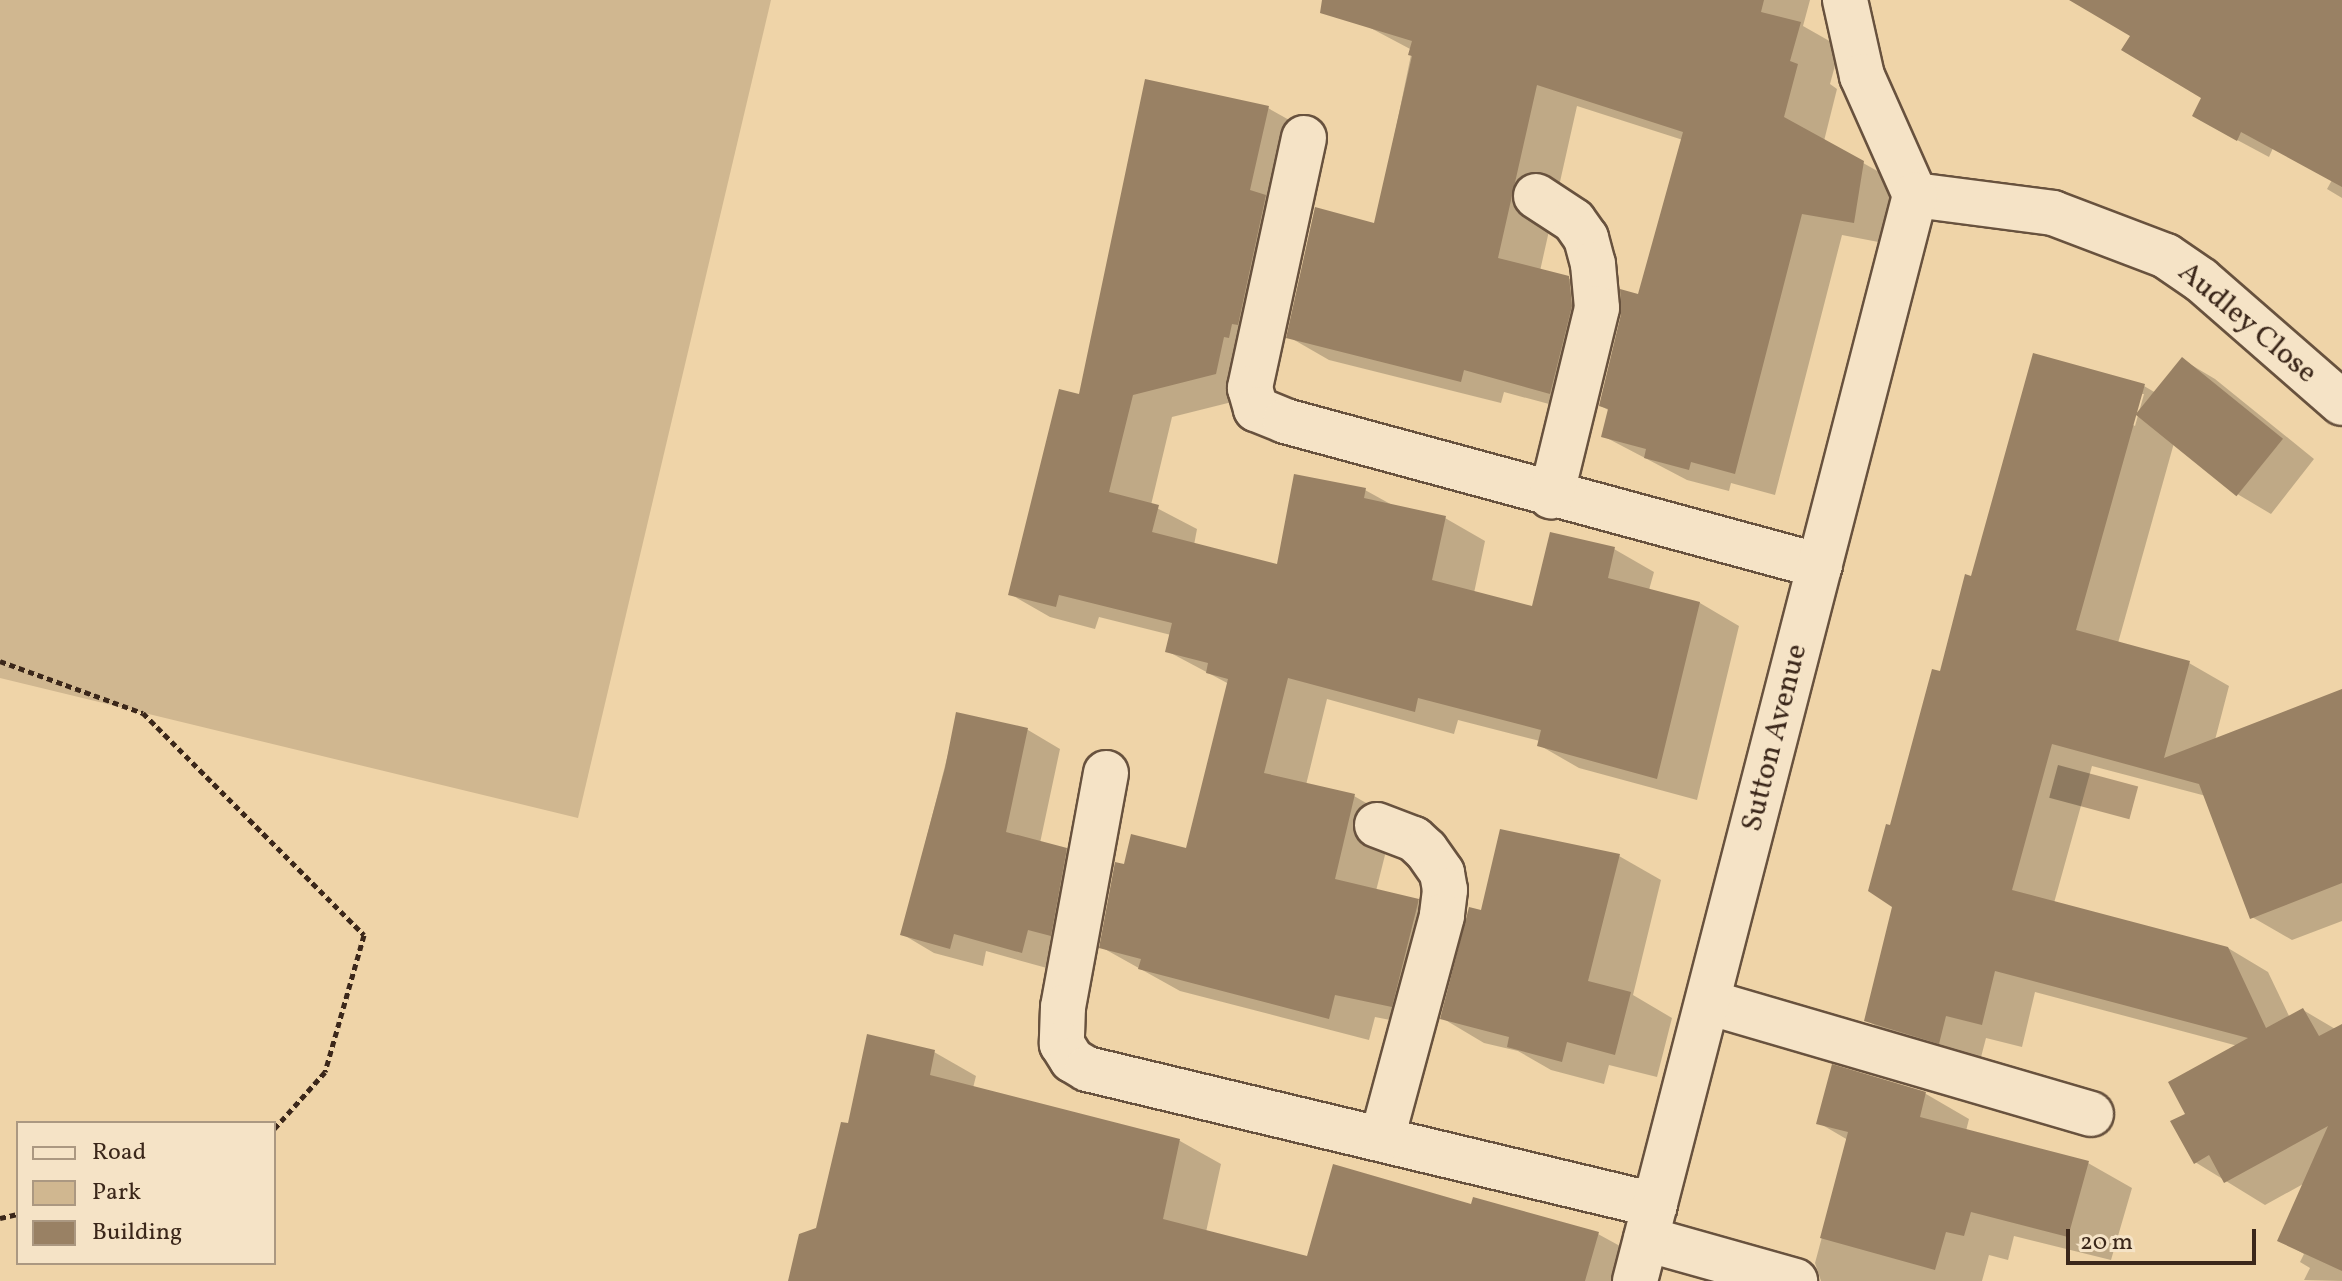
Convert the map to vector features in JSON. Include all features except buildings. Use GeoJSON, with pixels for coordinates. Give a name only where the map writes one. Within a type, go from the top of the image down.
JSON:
{"type":"FeatureCollection","features":[{"type":"Feature","properties":{"kind":"street"},"geometry":{"type":"LineString","coordinates":[[1845,0],[1870,98],[1915,195]]}},
{"type":"Feature","properties":{"kind":"street"},"geometry":{"type":"LineString","coordinates":[[1304,138],[1250,388],[1256,409],[1285,421],[1551,496],[1820,566]]}},
{"type":"Feature","properties":{"kind":"street","name":"Audley Close"},"geometry":{"type":"LineString","coordinates":[[1915,195],[2053,213],[2166,256],[2201,280],[2342,403]]}},
{"type":"Feature","properties":{"kind":"street","name":"Sutton Avenue"},"geometry":{"type":"LineString","coordinates":[[1635,1281],[1915,195]]}},
{"type":"Feature","properties":{"kind":"street"},"geometry":{"type":"LineString","coordinates":[[1536,196],[1574,221],[1586,238],[1593,264],[1597,308],[1551,496]]}},
{"type":"Feature","properties":{"kind":"street"},"geometry":{"type":"LineString","coordinates":[[1106,773],[1061,1031],[1064,1052],[1087,1069],[1382,1139],[1651,1222],[1795,1281]]}},
{"type":"Feature","properties":{"kind":"street"},"geometry":{"type":"LineString","coordinates":[[1377,825],[1414,839],[1426,850],[1442,873],[1445,890],[1442,916],[1382,1139]]}},
{"type":"Feature","properties":{"kind":"street"},"geometry":{"type":"LineString","coordinates":[[1708,1002],[2091,1114]]}},
{"type":"Feature","properties":{"kind":"path"},"geometry":{"type":"LineString","coordinates":[[0,661],[143,713],[364,935],[325,1072],[276,1127]]}},
{"type":"Feature","properties":{"kind":"green space"},"geometry":{"type":"Polygon","coordinates":[[[0,0],[771,0],[578,818],[0,678],[0,0]]]}},
{"type":"Feature","properties":{"kind":"shaded area"},"geometry":{"type":"Polygon","coordinates":[[[2058,765],[2138,786],[2129,819],[2049,798],[2058,765]]]}}]}
